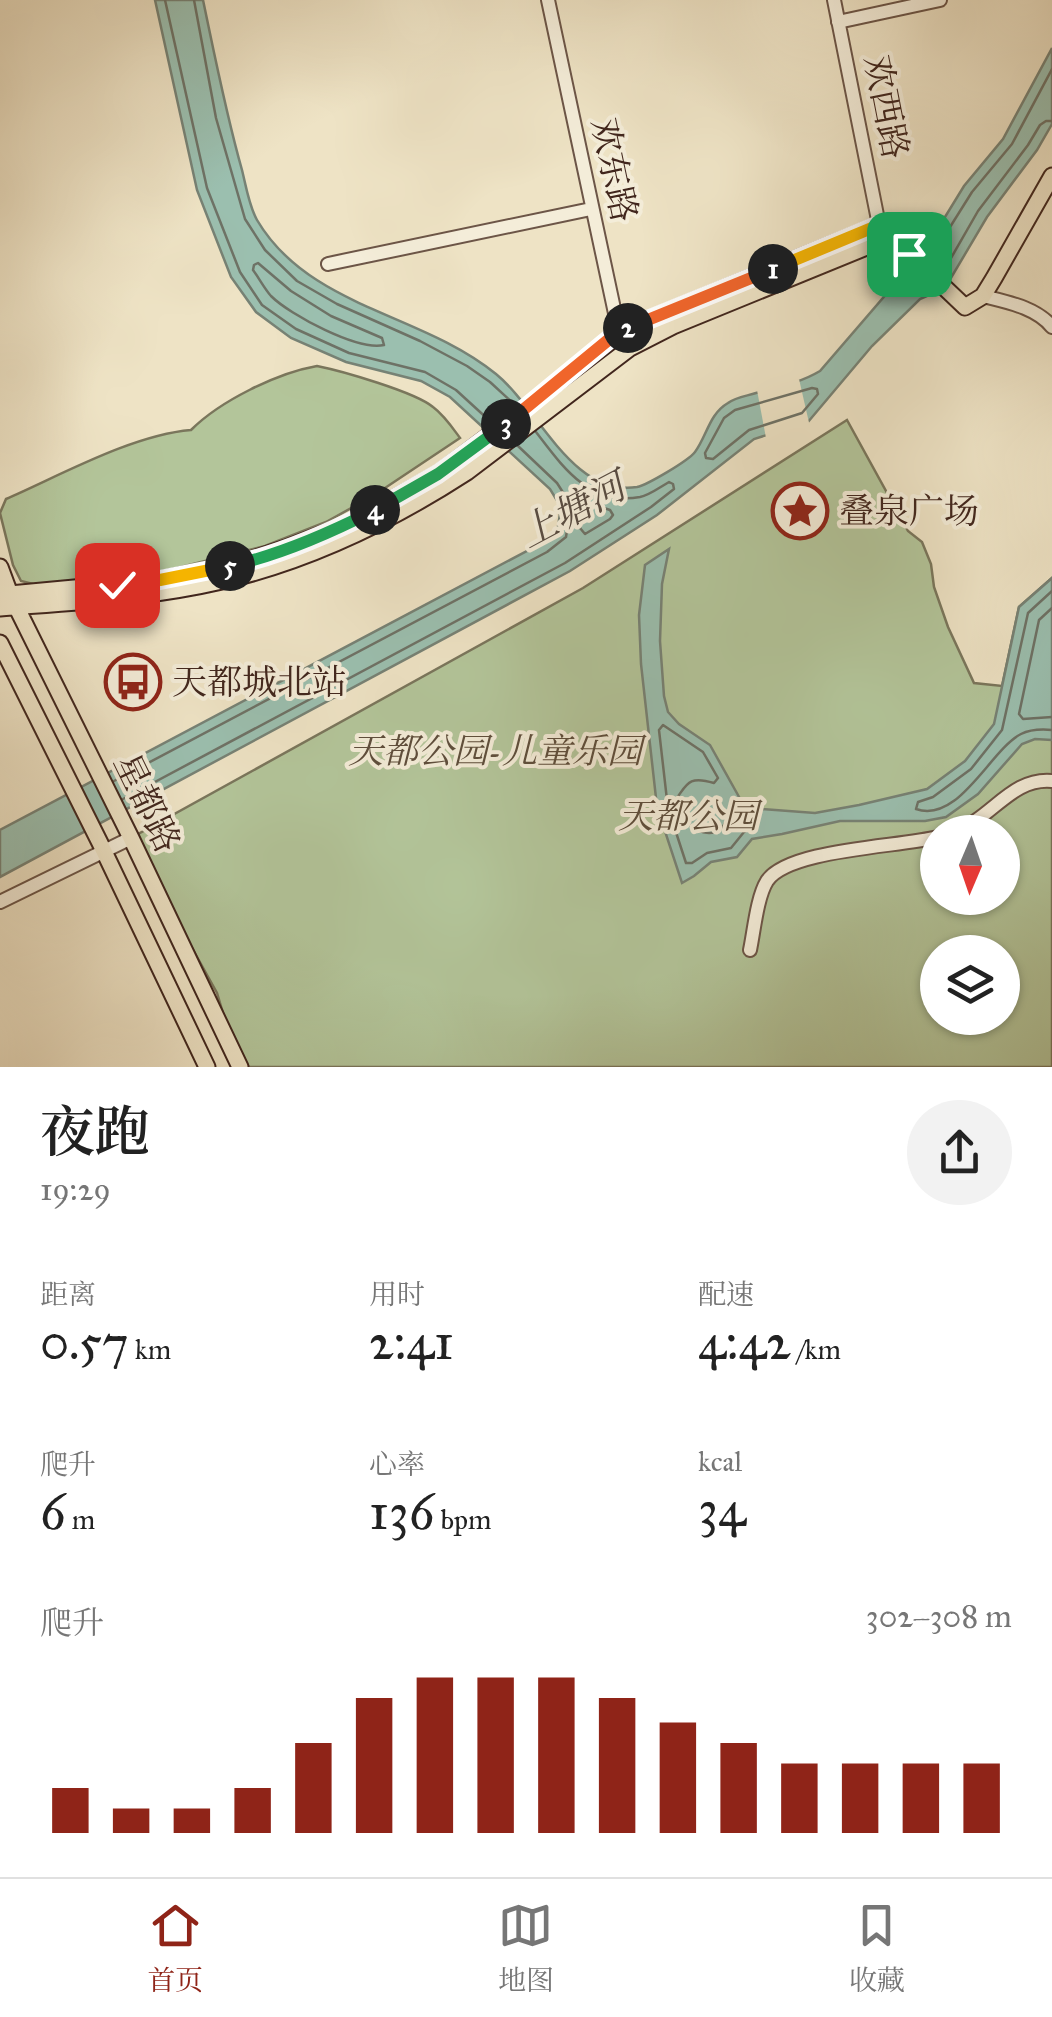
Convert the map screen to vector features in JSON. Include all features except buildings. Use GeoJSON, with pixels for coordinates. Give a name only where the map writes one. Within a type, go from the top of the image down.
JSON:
{"type":"FeatureCollection","features":[{"type":"Feature","properties":{"kind":"main road"},"geometry":{"type":"LineString","coordinates":[[885,231],[965,308],[983,296],[1052,176]]}},
{"type":"Feature","properties":{"kind":"main road"},"geometry":{"type":"LineString","coordinates":[[6,601],[157,593],[202,586],[304,555],[385,520],[467,472],[618,332],[885,231]]}},
{"type":"Feature","properties":{"kind":"main road"},"geometry":{"type":"LineString","coordinates":[[6,601],[160,580],[238,564],[350,523],[438,474],[630,348],[885,231]]}},
{"type":"Feature","properties":{"kind":"main road","name":"星都路"},"geometry":{"type":"LineString","coordinates":[[0,566],[6,601],[91,758],[240,1067]]}},
{"type":"Feature","properties":{"kind":"main road","name":"星都路"},"geometry":{"type":"LineString","coordinates":[[0,644],[207,1067]]}},
{"type":"Feature","properties":{"kind":"street","name":"欢东路"},"geometry":{"type":"LineString","coordinates":[[548,0],[618,332],[630,348]]}},
{"type":"Feature","properties":{"kind":"street","name":"欢西路"},"geometry":{"type":"LineString","coordinates":[[834,0],[885,231]]}},
{"type":"Feature","properties":{"kind":"street"},"geometry":{"type":"LineString","coordinates":[[838,22],[940,0]]}},
{"type":"Feature","properties":{"kind":"street"},"geometry":{"type":"LineString","coordinates":[[328,264],[591,210]]}},
{"type":"Feature","properties":{"kind":"street"},"geometry":{"type":"LineString","coordinates":[[983,296],[1051,321]]}},
{"type":"Feature","properties":{"kind":"street"},"geometry":{"type":"LineString","coordinates":[[985,815],[1021,787],[1039,780],[1052,782]]}},
{"type":"Feature","properties":{"kind":"street"},"geometry":{"type":"LineString","coordinates":[[0,902],[129,834]]}},
{"type":"Feature","properties":{"kind":"street"},"geometry":{"type":"LineString","coordinates":[[750,950],[762,892],[768,880],[782,868],[804,859],[920,839]]}},
{"type":"Feature","properties":{"kind":"green space"},"geometry":{"type":"Polygon","coordinates":[[[317,366],[424,401],[441,414],[460,438],[373,496],[326,522],[265,546],[153,574],[37,585],[21,581],[0,513],[6,499],[121,448],[191,430],[250,390],[317,366]]]}},
{"type":"Feature","properties":{"kind":"green space","name":"天都公园"},"geometry":{"type":"Polygon","coordinates":[[[847,420],[908,531],[922,542],[948,627],[974,683],[1002,686],[1019,607],[1052,578],[1052,1067],[249,1067],[228,1030],[217,993],[131,838],[583,588],[847,420]]]}},
{"type":"Feature","properties":{"kind":"water","name":"上塘河"},"geometry":{"type":"Polygon","coordinates":[[[155,0],[203,0],[250,202],[257,220],[279,249],[306,273],[336,291],[467,353],[512,389],[575,465],[614,486],[637,487],[684,461],[695,452],[717,413],[731,401],[797,382],[820,371],[926,248],[964,186],[1003,139],[1052,48],[1052,124],[987,217],[945,288],[920,299],[872,346],[808,422],[754,439],[657,515],[570,571],[0,877],[0,830],[557,533],[561,507],[550,489],[450,397],[421,381],[346,362],[291,338],[256,312],[231,277],[197,190],[155,0]]]}},
{"type":"Feature","properties":{"kind":"water"},"geometry":{"type":"Polygon","coordinates":[[[669,549],[662,584],[660,641],[668,712],[710,745],[748,808],[815,813],[859,805],[927,789],[965,761],[994,724],[1019,607],[1052,578],[1052,740],[1035,739],[1022,744],[978,794],[949,815],[920,815],[920,821],[840,821],[752,839],[737,857],[711,862],[682,883],[657,807],[641,664],[639,615],[645,565],[669,549]]]}},
{"type":"Feature","properties":{"kind":"pier"},"geometry":{"type":"Polygon","coordinates":[[[799,379],[810,427],[766,438],[757,390],[799,379]]]}},
{"type":"Feature","properties":{"kind":"place","name":"叠泉广场"},"geometry":{"type":"Point","coordinates":[800,511]}},
{"type":"Feature","properties":{"kind":"place","name":"天都城北站"},"geometry":{"type":"Point","coordinates":[133,682]}},
{"type":"Feature","properties":{"kind":"route"},"geometry":{"type":"LineString","coordinates":[[117,585],[238,564],[350,523],[403,495],[472,450],[618,332],[879,225],[909,254]]}},
{"type":"Feature","properties":{"kind":"park label","name":"天都公园-儿童乐园"},"geometry":{"type":"Point","coordinates":[495,751]}}]}
